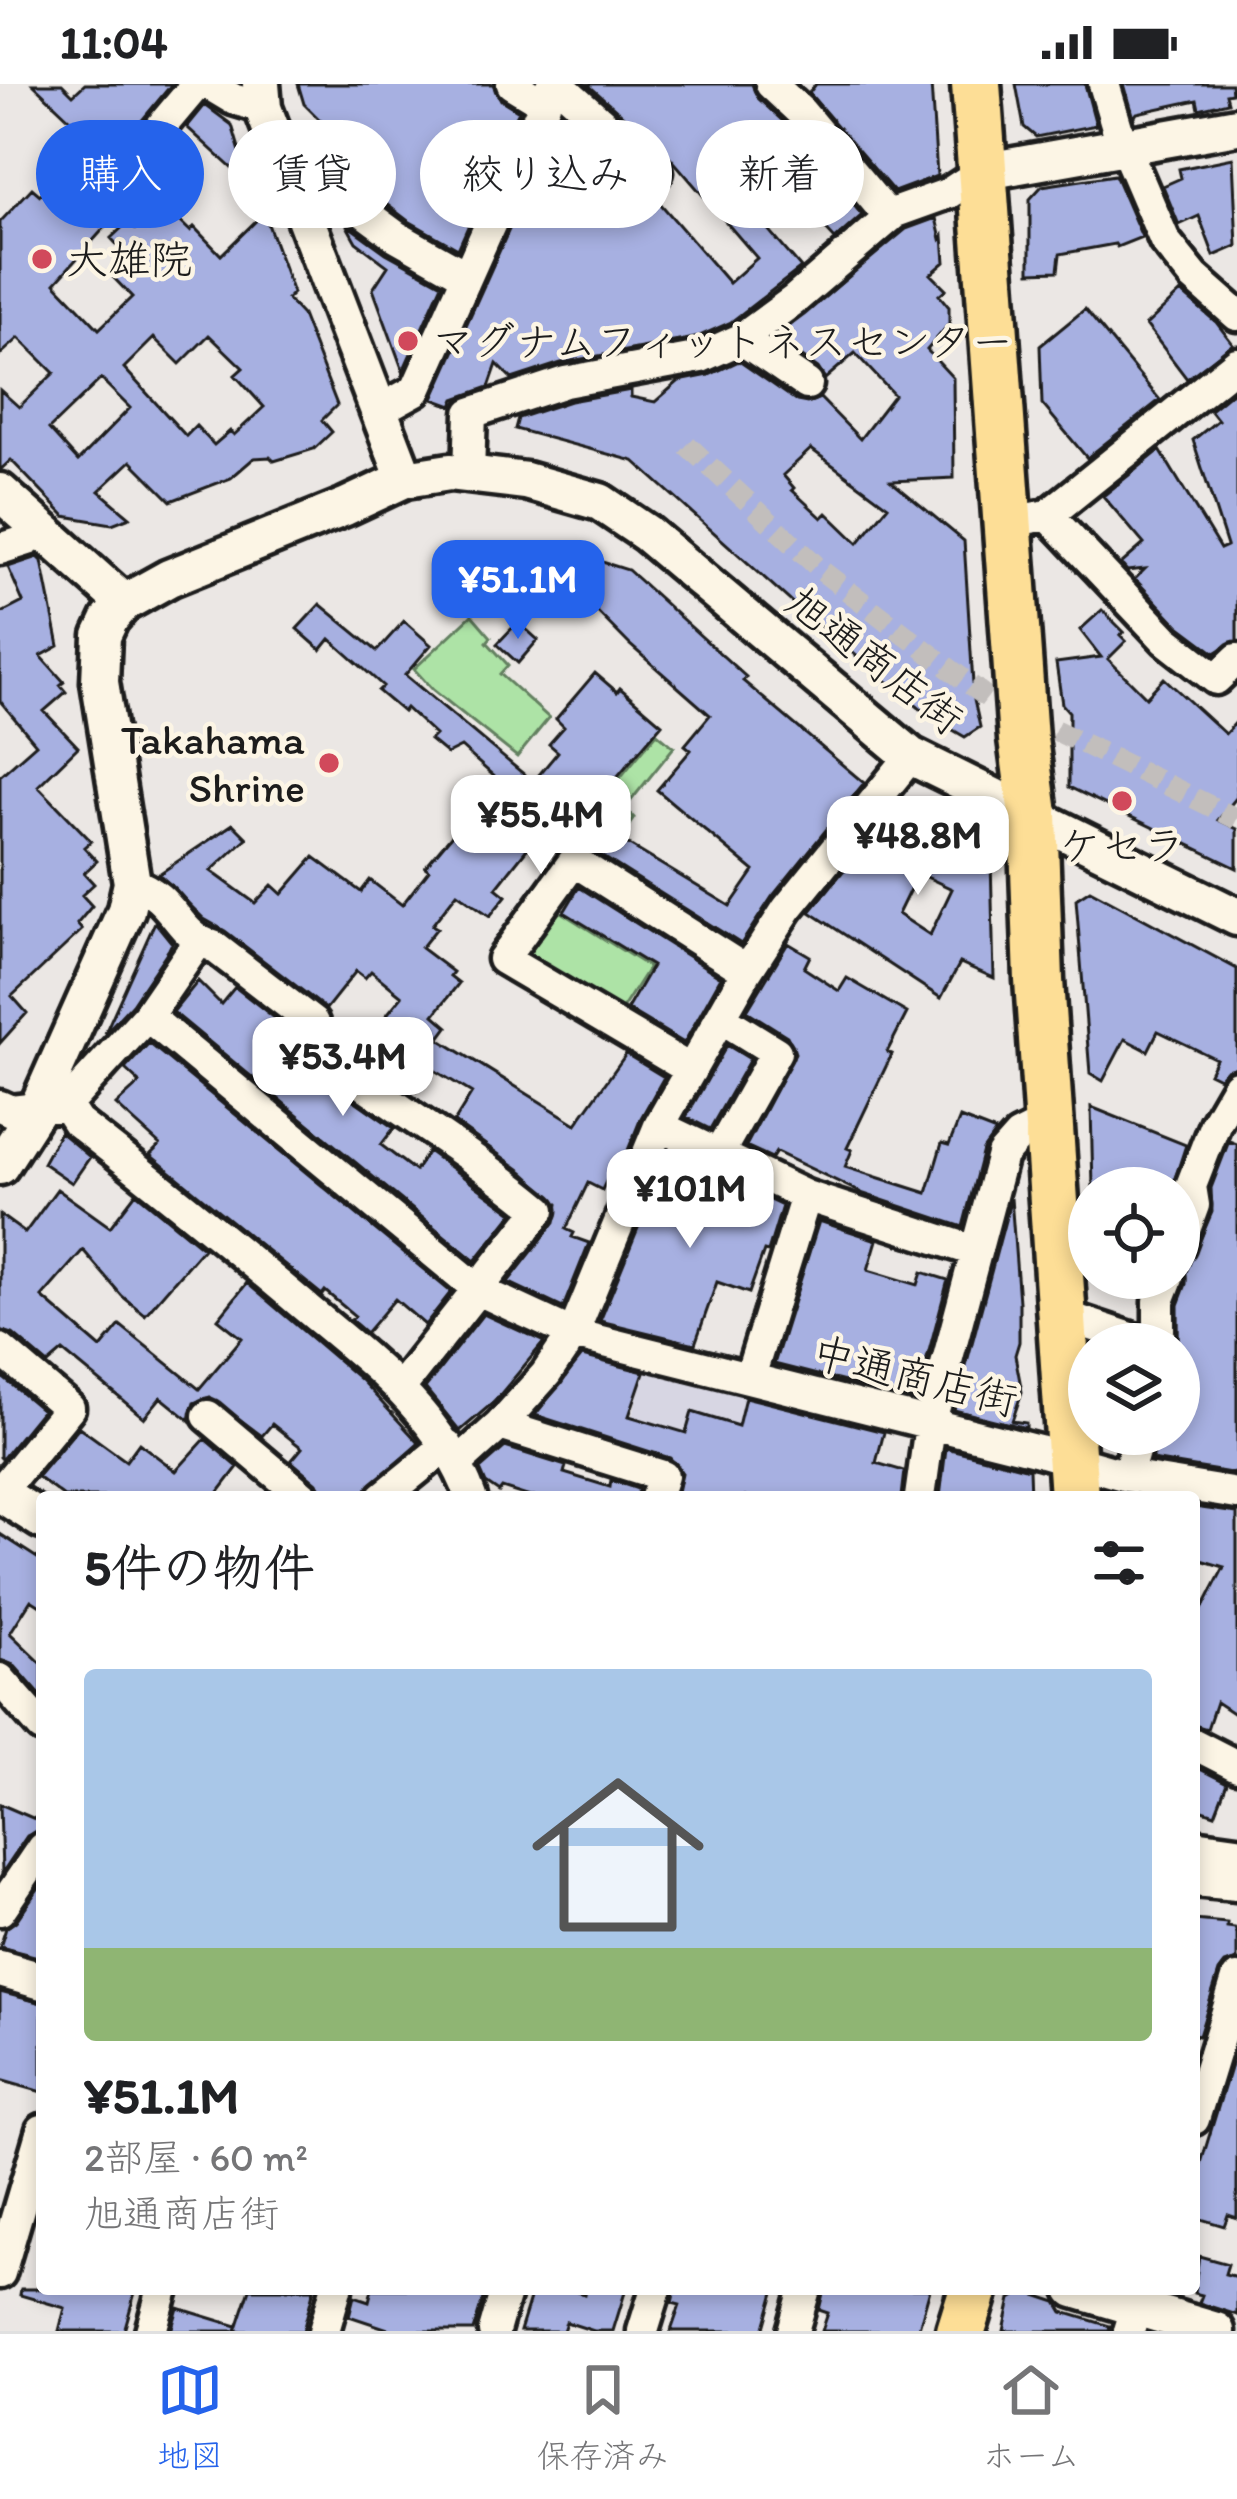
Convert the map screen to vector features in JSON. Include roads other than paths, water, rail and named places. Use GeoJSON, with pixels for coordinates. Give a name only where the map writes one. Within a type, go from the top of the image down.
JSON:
{"type":"FeatureCollection","features":[{"type":"Feature","properties":{"kind":"main road"},"geometry":{"type":"LineString","coordinates":[[976,84],[981,172],[1028,518],[1033,814],[1073,1479]]}},
{"type":"Feature","properties":{"kind":"main road"},"geometry":{"type":"LineString","coordinates":[[961,2331],[972,2295]]}},
{"type":"Feature","properties":{"kind":"street"},"geometry":{"type":"LineString","coordinates":[[167,120],[197,84]]}},
{"type":"Feature","properties":{"kind":"street"},"geometry":{"type":"LineString","coordinates":[[208,84],[233,99],[262,96]]}},
{"type":"Feature","properties":{"kind":"street"},"geometry":{"type":"LineString","coordinates":[[512,84],[552,91],[590,120]]}},
{"type":"Feature","properties":{"kind":"street"},"geometry":{"type":"LineString","coordinates":[[771,84],[802,112],[889,218]]}},
{"type":"Feature","properties":{"kind":"street"},"geometry":{"type":"LineString","coordinates":[[1104,84],[1165,242],[1194,278],[1237,315]]}},
{"type":"Feature","properties":{"kind":"street"},"geometry":{"type":"LineString","coordinates":[[378,411],[416,390],[552,91]]}},
{"type":"Feature","properties":{"kind":"street"},"geometry":{"type":"LineString","coordinates":[[470,473],[471,413],[565,382],[701,357],[741,339],[889,218],[949,194],[981,172],[1237,126]]}},
{"type":"Feature","properties":{"kind":"street"},"geometry":{"type":"LineString","coordinates":[[308,228],[405,478]]}},
{"type":"Feature","properties":{"kind":"street"},"geometry":{"type":"LineString","coordinates":[[384,228],[465,275]]}},
{"type":"Feature","properties":{"kind":"street"},"geometry":{"type":"LineString","coordinates":[[741,339],[807,384]]}},
{"type":"Feature","properties":{"kind":"street"},"geometry":{"type":"LineString","coordinates":[[1230,679],[1166,640],[1028,518],[1237,363]]}},
{"type":"Feature","properties":{"kind":"street","name":"旭通商店街"},"geometry":{"type":"LineString","coordinates":[[124,603],[170,578],[405,478],[470,473],[526,481],[600,502],[646,533],[911,756],[1237,916]]}},
{"type":"Feature","properties":{"kind":"street"},"geometry":{"type":"LineString","coordinates":[[0,492],[124,603],[102,637],[100,682],[132,884],[52,1106]]}},
{"type":"Feature","properties":{"kind":"street"},"geometry":{"type":"LineString","coordinates":[[0,549],[28,540],[41,530]]}},
{"type":"Feature","properties":{"kind":"street"},"geometry":{"type":"LineString","coordinates":[[393,1491],[500,1425],[546,1374],[573,1334],[659,1126],[747,971],[787,909],[911,756]]}},
{"type":"Feature","properties":{"kind":"street"},"geometry":{"type":"LineString","coordinates":[[691,1070],[502,959],[574,861],[747,971]]}},
{"type":"Feature","properties":{"kind":"street"},"geometry":{"type":"LineString","coordinates":[[132,884],[154,890],[197,942],[212,946],[314,1023],[300,1039],[481,1162],[540,1210],[400,1388]]}},
{"type":"Feature","properties":{"kind":"street"},"geometry":{"type":"LineString","coordinates":[[0,1166],[52,1106],[147,1016],[197,942]]}},
{"type":"Feature","properties":{"kind":"street","name":"中通商店街"},"geometry":{"type":"LineString","coordinates":[[147,1016],[480,1291],[573,1334],[930,1425],[1073,1479],[1127,1476],[1234,1488]]}},
{"type":"Feature","properties":{"kind":"street"},"geometry":{"type":"LineString","coordinates":[[718,1155],[776,1052],[722,1018]]}},
{"type":"Feature","properties":{"kind":"street"},"geometry":{"type":"LineString","coordinates":[[1198,1167],[1237,1086]]}},
{"type":"Feature","properties":{"kind":"street"},"geometry":{"type":"LineString","coordinates":[[0,1106],[11,1111],[52,1106],[219,1234],[400,1388],[453,1454],[468,1491]]}},
{"type":"Feature","properties":{"kind":"street"},"geometry":{"type":"LineString","coordinates":[[921,1491],[930,1425],[1002,1155],[1018,1137],[1048,1122]]}},
{"type":"Feature","properties":{"kind":"street"},"geometry":{"type":"LineString","coordinates":[[659,1126],[806,1196],[975,1251]]}},
{"type":"Feature","properties":{"kind":"street"},"geometry":{"type":"LineString","coordinates":[[750,1377],[806,1196]]}},
{"type":"Feature","properties":{"kind":"street"},"geometry":{"type":"LineString","coordinates":[[1062,1315],[1086,1323]]}},
{"type":"Feature","properties":{"kind":"street"},"geometry":{"type":"LineString","coordinates":[[0,1349],[69,1408],[0,1492],[36,1516]]}},
{"type":"Feature","properties":{"kind":"street"},"geometry":{"type":"LineString","coordinates":[[208,1416],[297,1491]]}},
{"type":"Feature","properties":{"kind":"street"},"geometry":{"type":"LineString","coordinates":[[500,1425],[663,1476],[658,1491]]}},
{"type":"Feature","properties":{"kind":"street"},"geometry":{"type":"LineString","coordinates":[[1127,1476],[1133,1455]]}},
{"type":"Feature","properties":{"kind":"street"},"geometry":{"type":"LineString","coordinates":[[0,1679],[36,1719]]}},
{"type":"Feature","properties":{"kind":"street"},"geometry":{"type":"LineString","coordinates":[[1200,1747],[1237,1766]]}},
{"type":"Feature","properties":{"kind":"street"},"geometry":{"type":"LineString","coordinates":[[1200,1850],[1237,1854]]}},
{"type":"Feature","properties":{"kind":"street"},"geometry":{"type":"LineString","coordinates":[[0,1910],[36,1860]]}},
{"type":"Feature","properties":{"kind":"street"},"geometry":{"type":"LineString","coordinates":[[1200,1879],[1237,1882]]}},
{"type":"Feature","properties":{"kind":"street"},"geometry":{"type":"LineString","coordinates":[[0,1969],[36,1979]]}},
{"type":"Feature","properties":{"kind":"street"},"geometry":{"type":"LineString","coordinates":[[1200,2099],[1237,1979]]}},
{"type":"Feature","properties":{"kind":"street"},"geometry":{"type":"LineString","coordinates":[[0,2273],[36,2150]]}},
{"type":"Feature","properties":{"kind":"street"},"geometry":{"type":"LineString","coordinates":[[151,2331],[161,2295]]}},
{"type":"Feature","properties":{"kind":"street"},"geometry":{"type":"LineString","coordinates":[[324,2331],[334,2295]]}},
{"type":"Feature","properties":{"kind":"street"},"geometry":{"type":"LineString","coordinates":[[494,2331],[504,2295]]}},
{"type":"Feature","properties":{"kind":"street"},"geometry":{"type":"LineString","coordinates":[[643,2331],[654,2295]]}},
{"type":"Feature","properties":{"kind":"street"},"geometry":{"type":"LineString","coordinates":[[793,2331],[803,2295]]}},
{"type":"Feature","properties":{"kind":"street"},"geometry":{"type":"LineString","coordinates":[[1093,2295],[1216,2331]]}},
{"type":"Feature","properties":{"kind":"tunnel"},"geometry":{"type":"LineString","coordinates":[[687,445],[822,571],[989,699]]}},
{"type":"Feature","properties":{"kind":"tunnel"},"geometry":{"type":"LineString","coordinates":[[1055,730],[1237,819]]}},
{"type":"Feature","properties":{"kind":"place","name":"大雄院"},"geometry":{"type":"Point","coordinates":[42,259]}},
{"type":"Feature","properties":{"kind":"place","name":"マグナムフィットネスセンター"},"geometry":{"type":"Point","coordinates":[408,341]}},
{"type":"Feature","properties":{"kind":"place","name":"Takahama Shrine"},"geometry":{"type":"Point","coordinates":[329,763]}},
{"type":"Feature","properties":{"kind":"place","name":"ケセラ"},"geometry":{"type":"Point","coordinates":[1122,801]}}]}
